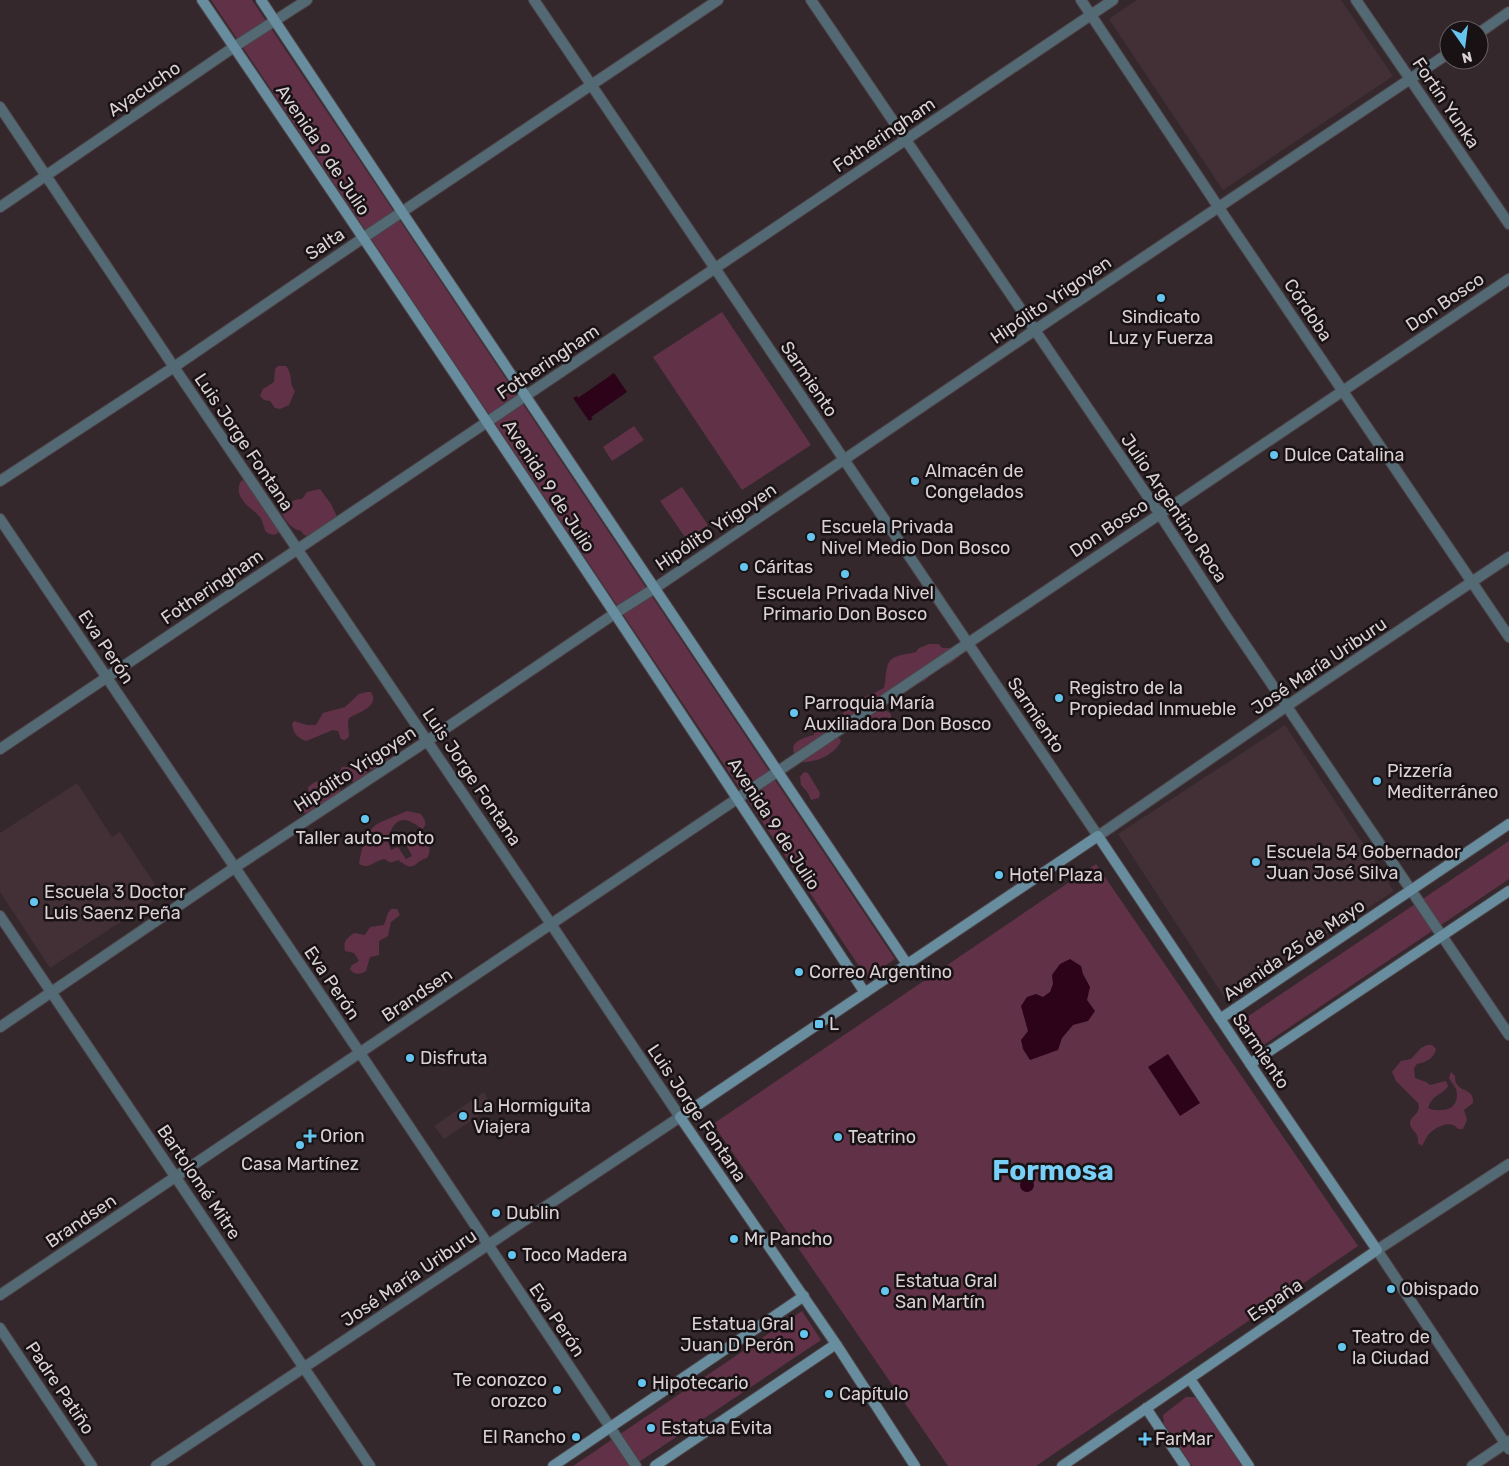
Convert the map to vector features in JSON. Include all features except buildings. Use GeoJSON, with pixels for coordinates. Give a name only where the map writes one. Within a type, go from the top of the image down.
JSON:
{"type":"FeatureCollection","features":[{"type":"Feature","properties":{"kind":"main road","name":"Avenida 9 de Julio"},"geometry":{"type":"LineString","coordinates":[[202,0],[488,422],[865,993]]}},
{"type":"Feature","properties":{"kind":"main road","name":"Avenida 9 de Julio"},"geometry":{"type":"LineString","coordinates":[[261,0],[907,964]]}},
{"type":"Feature","properties":{"kind":"main road","name":"Avenida 25 de Mayo"},"geometry":{"type":"LineString","coordinates":[[1220,1019],[1509,824]]}},
{"type":"Feature","properties":{"kind":"main road"},"geometry":{"type":"LineString","coordinates":[[680,1117],[1098,836]]}},
{"type":"Feature","properties":{"kind":"main road","name":"Sarmiento"},"geometry":{"type":"LineString","coordinates":[[1098,836],[1377,1250]]}},
{"type":"Feature","properties":{"kind":"main road"},"geometry":{"type":"LineString","coordinates":[[1250,1064],[1509,891]]}},
{"type":"Feature","properties":{"kind":"main road","name":"Luis Jorge Fontana"},"geometry":{"type":"LineString","coordinates":[[680,1117],[804,1296],[916,1466]]}},
{"type":"Feature","properties":{"kind":"main road","name":"España"},"geometry":{"type":"LineString","coordinates":[[1062,1466],[1377,1250]]}},
{"type":"Feature","properties":{"kind":"main road"},"geometry":{"type":"LineString","coordinates":[[553,1466],[804,1296]]}},
{"type":"Feature","properties":{"kind":"main road"},"geometry":{"type":"LineString","coordinates":[[655,1466],[836,1344]]}},
{"type":"Feature","properties":{"kind":"main road"},"geometry":{"type":"LineString","coordinates":[[1190,1379],[1249,1466]]}},
{"type":"Feature","properties":{"kind":"main road"},"geometry":{"type":"LineString","coordinates":[[1146,1408],[1185,1466]]}},
{"type":"Feature","properties":{"kind":"street","name":"Ayacucho"},"geometry":{"type":"LineString","coordinates":[[0,206],[234,47],[307,0]]}},
{"type":"Feature","properties":{"kind":"street","name":"Sarmiento"},"geometry":{"type":"LineString","coordinates":[[534,0],[1098,836]]}},
{"type":"Feature","properties":{"kind":"street","name":"Salta"},"geometry":{"type":"LineString","coordinates":[[0,481],[174,367],[718,0]]}},
{"type":"Feature","properties":{"kind":"street","name":"Julio Argentino Roca"},"geometry":{"type":"LineString","coordinates":[[811,0],[1509,1034]]}},
{"type":"Feature","properties":{"kind":"street","name":"Córdoba"},"geometry":{"type":"LineString","coordinates":[[1081,0],[1509,637]]}},
{"type":"Feature","properties":{"kind":"street","name":"Fotheringham"},"geometry":{"type":"LineString","coordinates":[[0,748],[488,422],[1113,0]]}},
{"type":"Feature","properties":{"kind":"street","name":"Fortín Yunka"},"geometry":{"type":"LineString","coordinates":[[1356,0],[1509,224]]}},
{"type":"Feature","properties":{"kind":"street"},"geometry":{"type":"LineString","coordinates":[[1489,25],[1509,12]]}},
{"type":"Feature","properties":{"kind":"street","name":"Hipólito Yrigoyen"},"geometry":{"type":"LineString","coordinates":[[0,1026],[655,588],[1035,330],[1439,60]]}},
{"type":"Feature","properties":{"kind":"street","name":"Luis Jorge Fontana"},"geometry":{"type":"LineString","coordinates":[[0,107],[680,1117]]}},
{"type":"Feature","properties":{"kind":"street","name":"Don Bosco"},"geometry":{"type":"LineString","coordinates":[[778,772],[1159,513],[1509,279]]}},
{"type":"Feature","properties":{"kind":"street","name":"Eva Perón"},"geometry":{"type":"LineString","coordinates":[[0,519],[636,1466]]}},
{"type":"Feature","properties":{"kind":"street","name":"José María Uriburu"},"geometry":{"type":"LineString","coordinates":[[1098,836],[1509,557]]}},
{"type":"Feature","properties":{"kind":"street","name":"Brandsen"},"geometry":{"type":"LineString","coordinates":[[0,1295],[778,772]]}},
{"type":"Feature","properties":{"kind":"street","name":"Bartolomé Mitre"},"geometry":{"type":"LineString","coordinates":[[0,916],[370,1466]]}},
{"type":"Feature","properties":{"kind":"street","name":"José María Uriburu"},"geometry":{"type":"LineString","coordinates":[[156,1466],[680,1117]]}},
{"type":"Feature","properties":{"kind":"street","name":"España"},"geometry":{"type":"LineString","coordinates":[[1377,1250],[1509,1164]]}},
{"type":"Feature","properties":{"kind":"street","name":"Sarmiento"},"geometry":{"type":"LineString","coordinates":[[1377,1250],[1508,1444]]}},
{"type":"Feature","properties":{"kind":"street","name":"Padre Patiño"},"geometry":{"type":"LineString","coordinates":[[0,1328],[92,1466]]}},
{"type":"Feature","properties":{"kind":"street"},"geometry":{"type":"LineString","coordinates":[[1472,1466],[1508,1444]]}},
{"type":"Feature","properties":{"kind":"shaded area"},"geometry":{"type":"Polygon","coordinates":[[[211,0],[252,0],[895,959],[867,978],[211,0]]]}},
{"type":"Feature","properties":{"kind":"shaded area"},"geometry":{"type":"Polygon","coordinates":[[[1137,0],[1341,0],[1393,76],[1223,190],[1109,19],[1137,0]]]}},
{"type":"Feature","properties":{"kind":"shaded area"},"geometry":{"type":"Polygon","coordinates":[[[722,312],[811,445],[742,490],[653,357],[722,312]]]}},
{"type":"Feature","properties":{"kind":"shaded area"},"geometry":{"type":"Polygon","coordinates":[[[278,366],[286,366],[295,391],[289,405],[280,409],[275,408],[270,401],[264,400],[260,396],[263,389],[274,382],[275,369],[278,366]]]}},
{"type":"Feature","properties":{"kind":"shaded area"},"geometry":{"type":"Polygon","coordinates":[[[614,373],[627,392],[591,417],[593,419],[589,421],[573,398],[577,396],[578,398],[614,373]]]}},
{"type":"Feature","properties":{"kind":"shaded area"},"geometry":{"type":"Polygon","coordinates":[[[634,426],[644,440],[612,461],[603,447],[634,426]]]}},
{"type":"Feature","properties":{"kind":"shaded area"},"geometry":{"type":"Polygon","coordinates":[[[247,479],[262,487],[268,499],[274,504],[279,532],[276,534],[266,532],[261,518],[242,500],[239,486],[241,481],[247,479]]]}},
{"type":"Feature","properties":{"kind":"shaded area"},"geometry":{"type":"Polygon","coordinates":[[[682,487],[708,525],[687,540],[660,501],[682,487]]]}},
{"type":"Feature","properties":{"kind":"shaded area"},"geometry":{"type":"Polygon","coordinates":[[[320,489],[331,504],[338,519],[308,536],[304,535],[301,531],[290,525],[282,514],[289,503],[302,499],[307,492],[320,489]]]}},
{"type":"Feature","properties":{"kind":"shaded area"},"geometry":{"type":"Polygon","coordinates":[[[929,644],[939,644],[942,648],[957,648],[961,651],[960,656],[937,670],[924,681],[914,683],[881,707],[882,711],[887,711],[891,714],[891,719],[876,726],[866,723],[850,726],[840,720],[851,703],[884,688],[886,670],[891,660],[898,656],[916,652],[919,648],[929,644]]]}},
{"type":"Feature","properties":{"kind":"shaded area"},"geometry":{"type":"Polygon","coordinates":[[[371,692],[373,702],[367,708],[349,718],[349,737],[345,740],[341,739],[338,731],[333,730],[306,741],[295,733],[292,724],[294,721],[307,725],[316,725],[323,713],[345,707],[359,694],[371,692]]]}},
{"type":"Feature","properties":{"kind":"shaded area"},"geometry":{"type":"Polygon","coordinates":[[[819,723],[833,728],[841,741],[834,751],[822,758],[810,762],[798,761],[793,750],[794,746],[803,738],[814,735],[815,725],[819,723]]]}},
{"type":"Feature","properties":{"kind":"shaded area","name":"Escuela 54 Gobernador Juan José Silva"},"geometry":{"type":"Polygon","coordinates":[[[1285,725],[1394,891],[1226,1000],[1118,834],[1285,725]]]}},
{"type":"Feature","properties":{"kind":"shaded area"},"geometry":{"type":"Polygon","coordinates":[[[381,748],[388,749],[391,755],[384,763],[368,771],[363,784],[347,782],[340,788],[341,797],[326,807],[310,813],[300,811],[300,805],[310,799],[308,787],[318,781],[335,781],[342,767],[359,770],[381,748]]]}},
{"type":"Feature","properties":{"kind":"shaded area"},"geometry":{"type":"Polygon","coordinates":[[[805,772],[808,773],[820,793],[819,798],[811,800],[801,785],[800,777],[805,772]]]}},
{"type":"Feature","properties":{"kind":"shaded area"},"geometry":{"type":"Polygon","coordinates":[[[77,783],[112,837],[120,832],[162,895],[50,968],[0,892],[0,833],[77,783]]]}},
{"type":"Feature","properties":{"kind":"shaded area"},"geometry":{"type":"Polygon","coordinates":[[[407,811],[421,814],[425,820],[425,825],[422,829],[405,820],[397,822],[387,839],[391,850],[398,847],[406,859],[412,856],[405,842],[417,836],[426,836],[430,850],[427,858],[412,867],[398,860],[391,862],[385,859],[366,866],[359,864],[365,840],[371,829],[381,822],[407,811]]]}},
{"type":"Feature","properties":{"kind":"shaded area"},"geometry":{"type":"Polygon","coordinates":[[[1509,841],[1509,879],[1256,1050],[1238,1023],[1509,841]]]}},
{"type":"Feature","properties":{"kind":"shaded area"},"geometry":{"type":"Polygon","coordinates":[[[1096,864],[1358,1246],[1036,1466],[948,1466],[713,1124],[1096,864]]]}},
{"type":"Feature","properties":{"kind":"shaded area"},"geometry":{"type":"Polygon","coordinates":[[[391,909],[397,909],[400,915],[391,922],[388,936],[379,941],[379,955],[370,957],[366,971],[359,974],[353,972],[350,969],[352,965],[359,961],[354,953],[345,951],[344,945],[346,940],[354,933],[365,935],[370,927],[384,925],[391,909]]]}},
{"type":"Feature","properties":{"kind":"shaded area"},"geometry":{"type":"Polygon","coordinates":[[[1070,959],[1081,966],[1090,987],[1087,1000],[1095,1011],[1088,1021],[1073,1025],[1062,1038],[1058,1050],[1030,1060],[1023,1049],[1021,1040],[1028,1031],[1021,1006],[1027,997],[1036,994],[1043,997],[1050,992],[1053,984],[1052,975],[1060,964],[1070,959]]]}},
{"type":"Feature","properties":{"kind":"shaded area"},"geometry":{"type":"Polygon","coordinates":[[[1432,1045],[1436,1049],[1435,1052],[1429,1060],[1417,1064],[1414,1068],[1415,1078],[1430,1085],[1446,1081],[1448,1086],[1433,1099],[1428,1108],[1444,1110],[1451,1108],[1455,1103],[1457,1093],[1449,1078],[1451,1072],[1455,1076],[1458,1085],[1471,1094],[1473,1103],[1464,1110],[1467,1120],[1463,1129],[1447,1124],[1443,1125],[1428,1135],[1422,1146],[1418,1143],[1416,1134],[1410,1124],[1411,1119],[1417,1113],[1418,1103],[1396,1081],[1392,1072],[1401,1061],[1411,1059],[1421,1048],[1432,1045]]]}},
{"type":"Feature","properties":{"kind":"shaded area"},"geometry":{"type":"Polygon","coordinates":[[[1168,1054],[1200,1103],[1180,1116],[1148,1067],[1168,1054]]]}},
{"type":"Feature","properties":{"kind":"shaded area","name":"La Hormiguita Viajera"},"geometry":{"type":"Polygon","coordinates":[[[484,1092],[492,1107],[444,1139],[434,1126],[484,1092]]]}},
{"type":"Feature","properties":{"kind":"shaded area"},"geometry":{"type":"Polygon","coordinates":[[[1024,1178],[1030,1178],[1034,1185],[1030,1192],[1024,1192],[1020,1188],[1020,1182],[1024,1178]]]}},
{"type":"Feature","properties":{"kind":"shaded area"},"geometry":{"type":"Polygon","coordinates":[[[802,1311],[821,1340],[633,1466],[573,1466],[802,1311]]]}},
{"type":"Feature","properties":{"kind":"shaded area"},"geometry":{"type":"Polygon","coordinates":[[[1186,1397],[1198,1398],[1244,1466],[1192,1466],[1164,1424],[1163,1415],[1186,1397]]]}},
{"type":"Feature","properties":{"kind":"place","name":"Sindicato Luz y Fuerza"},"geometry":{"type":"Point","coordinates":[1161,298]}},
{"type":"Feature","properties":{"kind":"place","name":"Dulce Catalina"},"geometry":{"type":"Point","coordinates":[1274,455]}},
{"type":"Feature","properties":{"kind":"place","name":"Almacén de Congelados"},"geometry":{"type":"Point","coordinates":[915,481]}},
{"type":"Feature","properties":{"kind":"place","name":"Escuela Privada Nivel Medio Don Bosco"},"geometry":{"type":"Point","coordinates":[811,537]}},
{"type":"Feature","properties":{"kind":"place","name":"Cáritas"},"geometry":{"type":"Point","coordinates":[744,567]}},
{"type":"Feature","properties":{"kind":"place","name":"Escuela Privada Nivel Primario Don Bosco"},"geometry":{"type":"Point","coordinates":[845,574]}},
{"type":"Feature","properties":{"kind":"place","name":"Registro de la Propiedad Inmueble"},"geometry":{"type":"Point","coordinates":[1059,698]}},
{"type":"Feature","properties":{"kind":"place","name":"Parroquia María Auxiliadora Don Bosco"},"geometry":{"type":"Point","coordinates":[794,713]}},
{"type":"Feature","properties":{"kind":"place","name":"Pizzería Mediterráneo"},"geometry":{"type":"Point","coordinates":[1377,781]}},
{"type":"Feature","properties":{"kind":"place","name":"Taller auto-moto"},"geometry":{"type":"Point","coordinates":[365,819]}},
{"type":"Feature","properties":{"kind":"place","name":"Escuela 54 Gobernador Juan José Silva"},"geometry":{"type":"Point","coordinates":[1256,862]}},
{"type":"Feature","properties":{"kind":"place","name":"Hotel Plaza"},"geometry":{"type":"Point","coordinates":[999,875]}},
{"type":"Feature","properties":{"kind":"place","name":"Escuela 3 Doctor Luis Saenz Peña"},"geometry":{"type":"Point","coordinates":[34,902]}},
{"type":"Feature","properties":{"kind":"place","name":"Correo Argentino"},"geometry":{"type":"Point","coordinates":[799,972]}},
{"type":"Feature","properties":{"kind":"place","name":"L"},"geometry":{"type":"Point","coordinates":[819,1024]}},
{"type":"Feature","properties":{"kind":"place","name":"Disfruta"},"geometry":{"type":"Point","coordinates":[410,1058]}},
{"type":"Feature","properties":{"kind":"place","name":"La Hormiguita Viajera"},"geometry":{"type":"Point","coordinates":[463,1116]}},
{"type":"Feature","properties":{"kind":"place","name":"Orion"},"geometry":{"type":"Point","coordinates":[310,1136]}},
{"type":"Feature","properties":{"kind":"place","name":"Teatrino"},"geometry":{"type":"Point","coordinates":[838,1137]}},
{"type":"Feature","properties":{"kind":"place","name":"Casa Martínez"},"geometry":{"type":"Point","coordinates":[300,1145]}},
{"type":"Feature","properties":{"kind":"place","name":"Dublin"},"geometry":{"type":"Point","coordinates":[496,1213]}},
{"type":"Feature","properties":{"kind":"place","name":"Mr Pancho"},"geometry":{"type":"Point","coordinates":[734,1239]}},
{"type":"Feature","properties":{"kind":"place","name":"Toco Madera"},"geometry":{"type":"Point","coordinates":[512,1255]}},
{"type":"Feature","properties":{"kind":"place","name":"Obispado"},"geometry":{"type":"Point","coordinates":[1391,1289]}},
{"type":"Feature","properties":{"kind":"place","name":"Estatua Gral San Martín"},"geometry":{"type":"Point","coordinates":[885,1291]}},
{"type":"Feature","properties":{"kind":"place","name":"Estatua Gral Juan D Perón"},"geometry":{"type":"Point","coordinates":[804,1334]}},
{"type":"Feature","properties":{"kind":"place","name":"Teatro de la Ciudad"},"geometry":{"type":"Point","coordinates":[1342,1347]}},
{"type":"Feature","properties":{"kind":"place","name":"Hipotecario"},"geometry":{"type":"Point","coordinates":[642,1383]}},
{"type":"Feature","properties":{"kind":"place","name":"Te conozco orozco"},"geometry":{"type":"Point","coordinates":[557,1390]}},
{"type":"Feature","properties":{"kind":"place","name":"Capítulo"},"geometry":{"type":"Point","coordinates":[829,1394]}},
{"type":"Feature","properties":{"kind":"place","name":"Estatua Evita"},"geometry":{"type":"Point","coordinates":[651,1428]}},
{"type":"Feature","properties":{"kind":"place","name":"El Rancho"},"geometry":{"type":"Point","coordinates":[576,1437]}},
{"type":"Feature","properties":{"kind":"place","name":"FarMar"},"geometry":{"type":"Point","coordinates":[1145,1439]}},
{"type":"Feature","properties":{"kind":"district","name":"Formosa"},"geometry":{"type":"Point","coordinates":[1053,1170]}}]}
